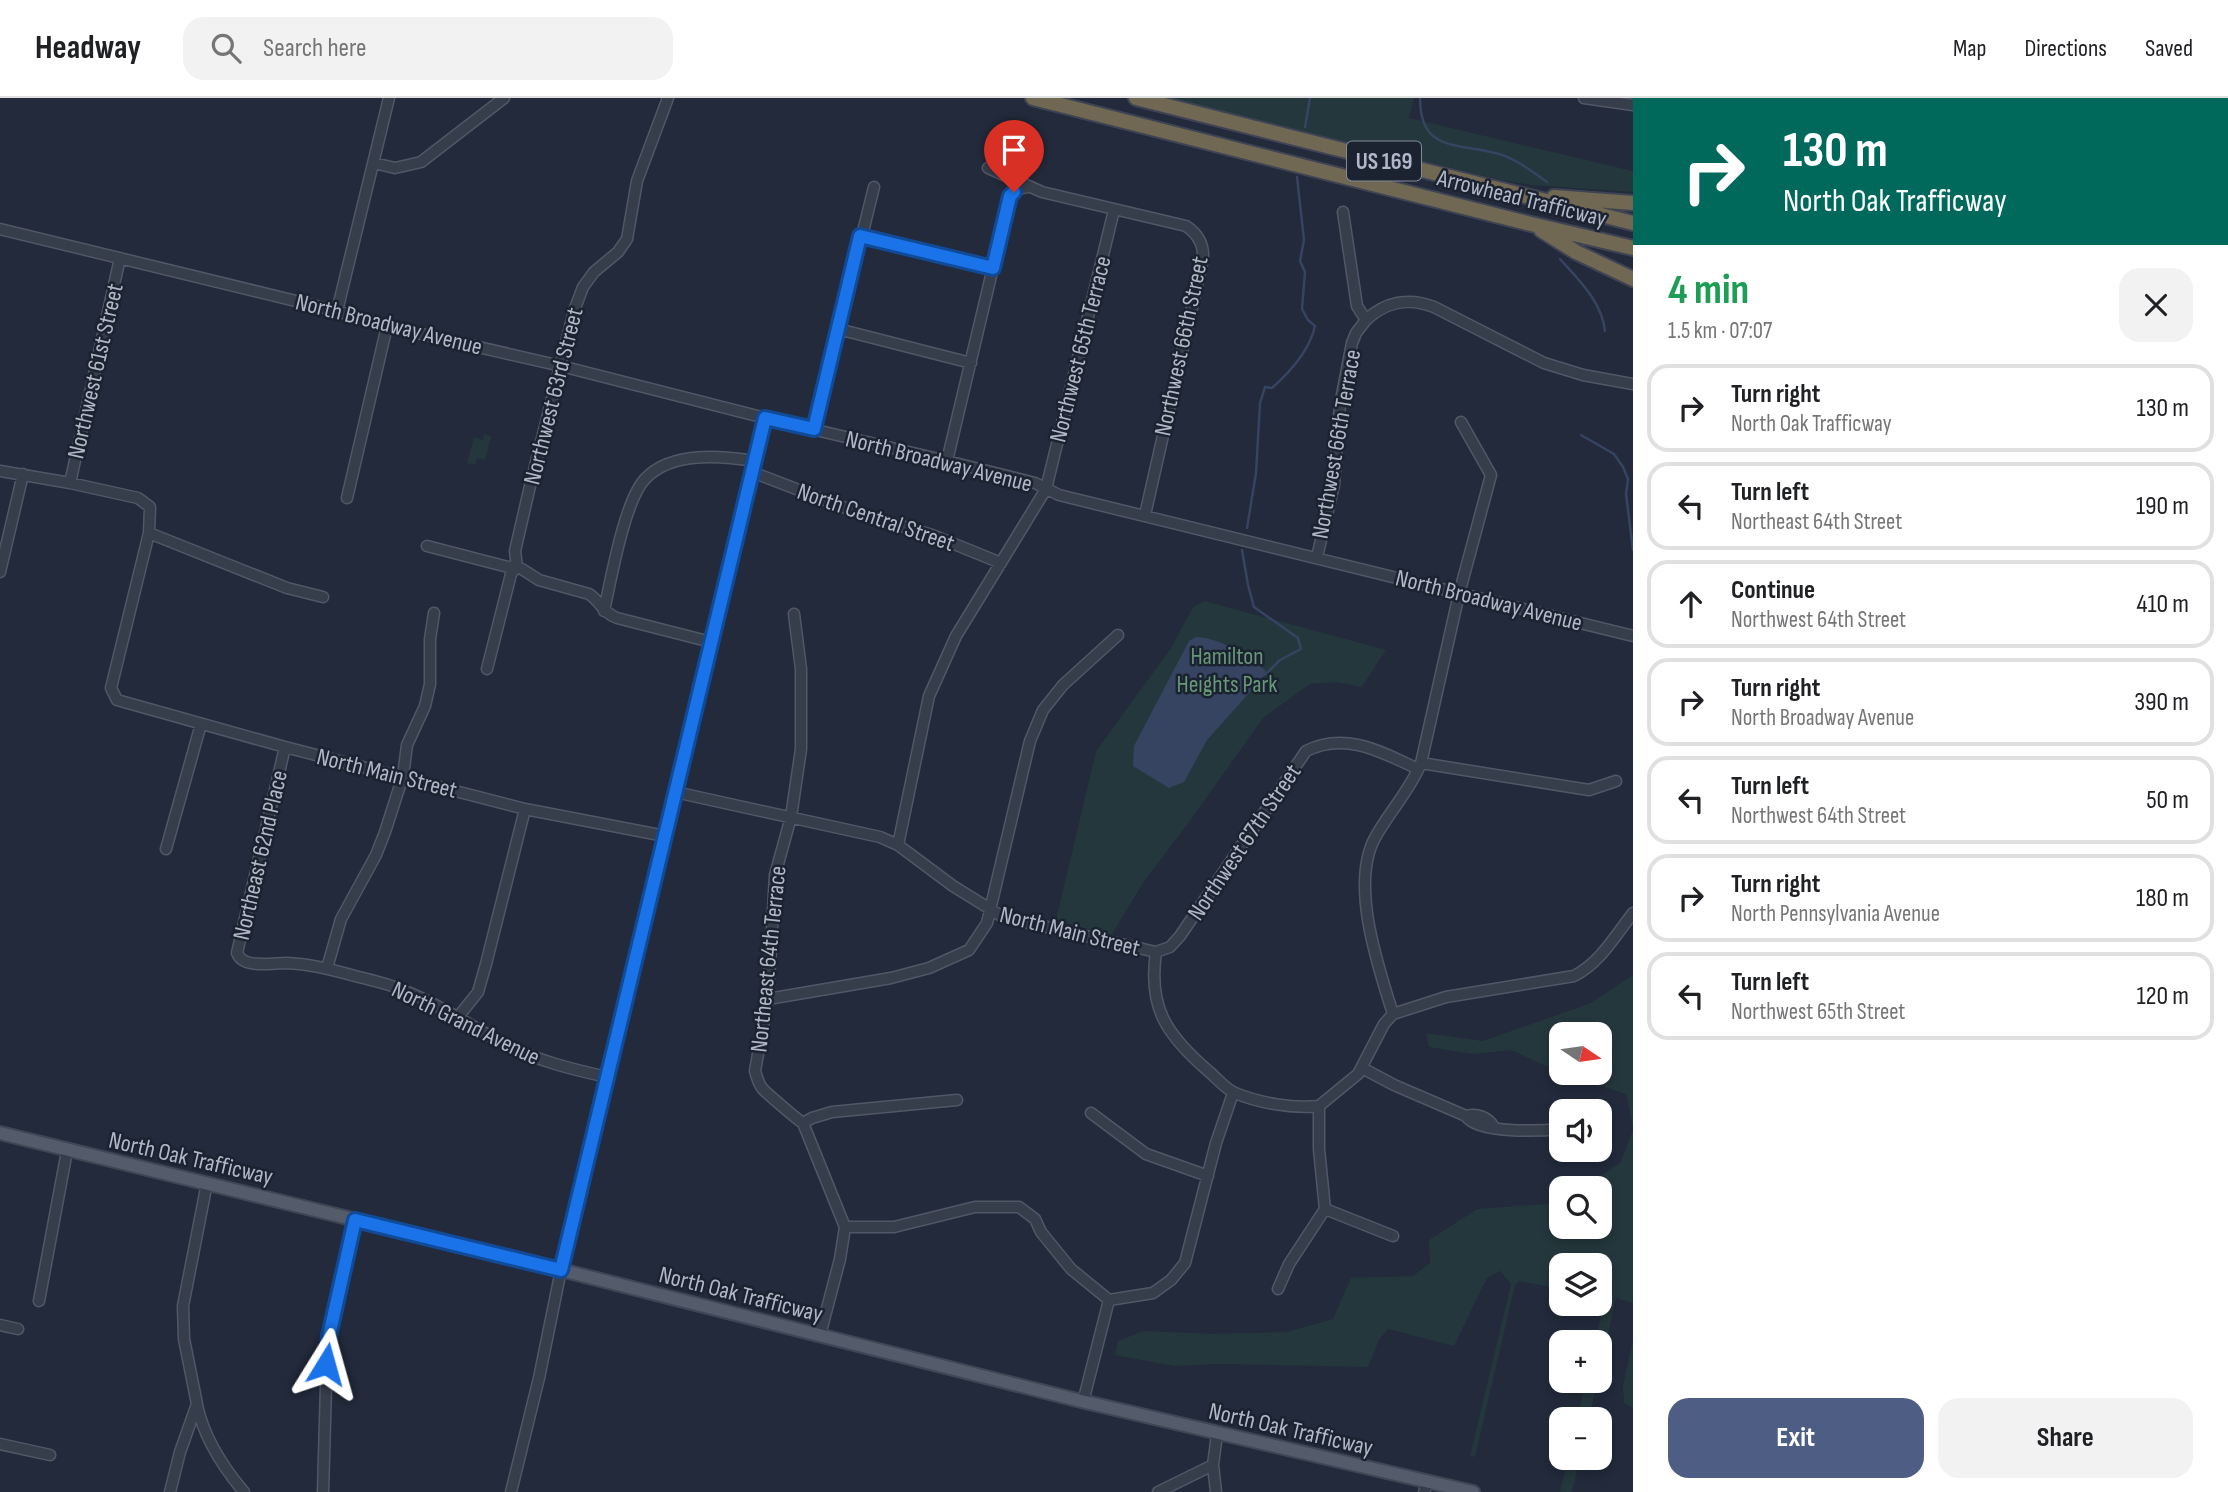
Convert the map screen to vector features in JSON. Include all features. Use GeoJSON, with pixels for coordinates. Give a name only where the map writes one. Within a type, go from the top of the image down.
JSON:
{"type":"FeatureCollection","features":[{"type":"Feature","properties":{"kind":"highway","name":"Arrowhead Trafficway"},"geometry":{"type":"LineString","coordinates":[[1033,98],[1633,248]]}},
{"type":"Feature","properties":{"kind":"highway","name":"Arrowhead Trafficway"},"geometry":{"type":"LineString","coordinates":[[1136,98],[1633,223]]}},
{"type":"Feature","properties":{"kind":"highway"},"geometry":{"type":"LineString","coordinates":[[1522,196],[1633,203]]}},
{"type":"Feature","properties":{"kind":"highway"},"geometry":{"type":"LineString","coordinates":[[1531,224],[1576,252],[1633,279]]}},
{"type":"Feature","properties":{"kind":"main road","name":"North Oak Trafficway"},"geometry":{"type":"LineString","coordinates":[[0,1133],[561,1270],[1426,1487],[1473,1492]]}},
{"type":"Feature","properties":{"kind":"street"},"geometry":{"type":"LineString","coordinates":[[337,311],[389,98]]}},
{"type":"Feature","properties":{"kind":"street"},"geometry":{"type":"LineString","coordinates":[[374,163],[395,168],[421,162],[504,98]]}},
{"type":"Feature","properties":{"kind":"street"},"geometry":{"type":"LineString","coordinates":[[1584,98],[1633,105]]}},
{"type":"Feature","properties":{"kind":"street","name":"Northwest 63rd Street"},"geometry":{"type":"LineString","coordinates":[[487,669],[511,574],[517,566],[515,551],[574,311],[583,287],[594,272],[618,252],[627,240],[637,181],[668,99]]}},
{"type":"Feature","properties":{"kind":"street"},"geometry":{"type":"LineString","coordinates":[[988,168],[1029,187],[1062,198],[1114,209]]}},
{"type":"Feature","properties":{"kind":"street"},"geometry":{"type":"LineString","coordinates":[[814,429],[874,187]]}},
{"type":"Feature","properties":{"kind":"street"},"geometry":{"type":"LineString","coordinates":[[947,461],[1010,196],[1018,189],[1029,187]]}},
{"type":"Feature","properties":{"kind":"street","name":"Northwest 66th Street"},"geometry":{"type":"LineString","coordinates":[[1114,209],[1186,226],[1201,242],[1203,259],[1144,515]]}},
{"type":"Feature","properties":{"kind":"street","name":"Northwest 65th Terrace"},"geometry":{"type":"LineString","coordinates":[[898,845],[929,696],[937,676],[956,636],[1046,489],[1114,209]]}},
{"type":"Feature","properties":{"kind":"street","name":"Northwest 66th Terrace"},"geometry":{"type":"LineString","coordinates":[[1317,557],[1334,485],[1340,405],[1352,343],[1366,320],[1357,306],[1343,212]]}},
{"type":"Feature","properties":{"kind":"street","name":"North Broadway Avenue"},"geometry":{"type":"LineString","coordinates":[[0,229],[337,311],[387,326],[947,461],[1035,483],[1059,495],[1633,636]]}},
{"type":"Feature","properties":{"kind":"street"},"geometry":{"type":"LineString","coordinates":[[860,236],[993,268]]}},
{"type":"Feature","properties":{"kind":"street","name":"Northwest 61st Street"},"geometry":{"type":"LineString","coordinates":[[70,483],[120,258]]}},
{"type":"Feature","properties":{"kind":"street"},"geometry":{"type":"LineString","coordinates":[[1366,320],[1376,310],[1391,304],[1419,303],[1434,307],[1544,363],[1583,375],[1633,384]]}},
{"type":"Feature","properties":{"kind":"street"},"geometry":{"type":"LineString","coordinates":[[347,498],[387,326]]}},
{"type":"Feature","properties":{"kind":"street"},"geometry":{"type":"LineString","coordinates":[[838,329],[971,363]]}},
{"type":"Feature","properties":{"kind":"street"},"geometry":{"type":"LineString","coordinates":[[511,1492],[539,1378],[561,1270],[765,418]]}},
{"type":"Feature","properties":{"kind":"street"},"geometry":{"type":"LineString","coordinates":[[1393,1014],[1372,948],[1365,871],[1376,836],[1412,783],[1419,766],[1459,594],[1491,475],[1461,422]]}},
{"type":"Feature","properties":{"kind":"street"},"geometry":{"type":"LineString","coordinates":[[604,611],[631,501],[646,477],[669,465],[702,457],[755,461]]}},
{"type":"Feature","properties":{"kind":"street"},"geometry":{"type":"LineString","coordinates":[[0,471],[70,483],[143,500],[150,507],[149,533],[287,589],[323,597]]}},
{"type":"Feature","properties":{"kind":"street","name":"North Central Street"},"geometry":{"type":"LineString","coordinates":[[752,472],[864,514],[932,535],[1001,563]]}},
{"type":"Feature","properties":{"kind":"street"},"geometry":{"type":"LineString","coordinates":[[0,572],[23,474]]}},
{"type":"Feature","properties":{"kind":"street","name":"North Main Street"},"geometry":{"type":"LineString","coordinates":[[149,533],[111,688],[117,700],[524,809],[665,836]]}},
{"type":"Feature","properties":{"kind":"street"},"geometry":{"type":"LineString","coordinates":[[427,546],[508,567],[517,566],[539,580],[589,594],[604,611],[617,618],[711,642]]}},
{"type":"Feature","properties":{"kind":"street"},"geometry":{"type":"LineString","coordinates":[[327,968],[341,919],[376,855],[403,776],[407,745],[428,695],[434,613]]}},
{"type":"Feature","properties":{"kind":"street","name":"Northeast 64th Terrace"},"geometry":{"type":"LineString","coordinates":[[794,614],[801,669],[803,725],[799,773],[791,817],[775,874],[768,999],[755,1071],[765,1091],[803,1123]]}},
{"type":"Feature","properties":{"kind":"street"},"geometry":{"type":"LineString","coordinates":[[768,999],[872,982],[929,968],[969,950],[984,929],[990,911],[1030,741],[1043,710],[1070,677],[1118,635]]}},
{"type":"Feature","properties":{"kind":"street"},"geometry":{"type":"LineString","coordinates":[[166,849],[201,724]]}},
{"type":"Feature","properties":{"kind":"street","name":"Northwest 67th Street"},"geometry":{"type":"LineString","coordinates":[[1156,952],[1170,947],[1181,936],[1306,751],[1326,743],[1343,742],[1376,750],[1419,766],[1589,790],[1616,781]]}},
{"type":"Feature","properties":{"kind":"street","name":"Northeast 62nd Place"},"geometry":{"type":"LineString","coordinates":[[243,961],[237,953],[285,747]]}},
{"type":"Feature","properties":{"kind":"street","name":"North Main Street"},"geometry":{"type":"LineString","coordinates":[[675,792],[880,837],[898,845],[990,911],[1024,924],[1156,952]]}},
{"type":"Feature","properties":{"kind":"street"},"geometry":{"type":"LineString","coordinates":[[458,1017],[478,992],[524,809]]}},
{"type":"Feature","properties":{"kind":"street"},"geometry":{"type":"LineString","coordinates":[[1156,952],[1155,990],[1163,1020],[1189,1053],[1233,1093],[1291,1107],[1320,1106],[1346,1086],[1362,1068],[1384,1024],[1393,1014],[1446,997],[1574,976],[1584,972],[1600,958],[1633,913]]}},
{"type":"Feature","properties":{"kind":"street","name":"North Grand Avenue"},"geometry":{"type":"LineString","coordinates":[[243,961],[327,968],[407,990],[521,1052],[562,1067],[607,1077]]}},
{"type":"Feature","properties":{"kind":"street"},"geometry":{"type":"LineString","coordinates":[[1362,1068],[1466,1116],[1470,1123],[1488,1129],[1549,1130]]}},
{"type":"Feature","properties":{"kind":"street"},"geometry":{"type":"LineString","coordinates":[[845,1227],[887,1228],[975,1207],[1019,1207],[1035,1219],[1041,1233],[1071,1269],[1110,1300],[1153,1293],[1171,1280],[1185,1263],[1233,1093]]}},
{"type":"Feature","properties":{"kind":"street"},"geometry":{"type":"LineString","coordinates":[[820,1335],[841,1259],[845,1227],[803,1123],[832,1112],[957,1100]]}},
{"type":"Feature","properties":{"kind":"street"},"geometry":{"type":"LineString","coordinates":[[1278,1289],[1289,1264],[1325,1209],[1319,1149],[1320,1106]]}},
{"type":"Feature","properties":{"kind":"street"},"geometry":{"type":"LineString","coordinates":[[1091,1113],[1146,1154],[1208,1175]]}},
{"type":"Feature","properties":{"kind":"street"},"geometry":{"type":"LineString","coordinates":[[39,1301],[67,1151]]}},
{"type":"Feature","properties":{"kind":"street"},"geometry":{"type":"LineString","coordinates":[[207,1183],[183,1306],[184,1339],[200,1420],[212,1447],[244,1492]]}},
{"type":"Feature","properties":{"kind":"street"},"geometry":{"type":"LineString","coordinates":[[1325,1209],[1393,1236]]}},
{"type":"Feature","properties":{"kind":"street"},"geometry":{"type":"LineString","coordinates":[[323,1492],[327,1350],[355,1220]]}},
{"type":"Feature","properties":{"kind":"street"},"geometry":{"type":"LineString","coordinates":[[1083,1402],[1110,1300]]}},
{"type":"Feature","properties":{"kind":"street"},"geometry":{"type":"LineString","coordinates":[[0,1325],[18,1329]]}},
{"type":"Feature","properties":{"kind":"street"},"geometry":{"type":"LineString","coordinates":[[170,1492],[180,1452],[197,1404]]}},
{"type":"Feature","properties":{"kind":"street"},"geometry":{"type":"LineString","coordinates":[[1216,1492],[1213,1465],[1217,1434]]}},
{"type":"Feature","properties":{"kind":"street"},"geometry":{"type":"LineString","coordinates":[[0,1444],[50,1455]]}},
{"type":"Feature","properties":{"kind":"street"},"geometry":{"type":"LineString","coordinates":[[1158,1492],[1213,1465]]}},
{"type":"Feature","properties":{"kind":"green space"},"geometry":{"type":"Polygon","coordinates":[[[1169,98],[1414,98],[1409,118],[1633,171],[1633,192],[1531,185],[1501,180],[1169,98]]]}},
{"type":"Feature","properties":{"kind":"green space"},"geometry":{"type":"Polygon","coordinates":[[[484,434],[491,436],[485,460],[477,458],[475,465],[467,463],[474,437],[483,440],[484,434]]]}},
{"type":"Feature","properties":{"kind":"green space","name":"Hamilton Heights Park"},"geometry":{"type":"Polygon","coordinates":[[[1205,601],[1386,650],[1362,687],[1336,682],[1310,684],[1263,718],[1143,883],[1111,936],[1056,920],[1096,751],[1171,648],[1193,607],[1205,601]]]}},
{"type":"Feature","properties":{"kind":"green space"},"geometry":{"type":"Polygon","coordinates":[[[1633,975],[1633,1127],[1626,1094],[1598,1085],[1612,1085],[1612,1022],[1549,1022],[1549,1067],[1511,1050],[1473,1054],[1429,1047],[1426,1033],[1483,1041],[1591,1003],[1633,975]]]}},
{"type":"Feature","properties":{"kind":"green space"},"geometry":{"type":"Polygon","coordinates":[[[1633,1130],[1633,1303],[1616,1298],[1609,1330],[1598,1330],[1601,1316],[1612,1316],[1612,1253],[1549,1253],[1549,1287],[1519,1281],[1515,1285],[1475,1457],[1470,1456],[1511,1284],[1500,1271],[1487,1278],[1454,1346],[1388,1329],[1379,1340],[1368,1367],[1220,1364],[1174,1366],[1115,1355],[1118,1341],[1143,1331],[1212,1334],[1287,1332],[1333,1319],[1351,1278],[1413,1276],[1430,1263],[1429,1240],[1477,1209],[1549,1204],[1549,1239],[1612,1239],[1612,1176],[1600,1176],[1620,1163],[1633,1130]]]}},
{"type":"Feature","properties":{"kind":"green space"},"geometry":{"type":"Polygon","coordinates":[[[1633,1340],[1633,1408],[1624,1403],[1623,1385],[1633,1340]]]}},
{"type":"Feature","properties":{"kind":"green space"},"geometry":{"type":"Polygon","coordinates":[[[1583,1393],[1594,1393],[1592,1407],[1580,1407],[1583,1393]]]}},
{"type":"Feature","properties":{"kind":"green space"},"geometry":{"type":"Polygon","coordinates":[[[1565,1470],[1577,1470],[1572,1492],[1560,1492],[1565,1470]]]}},
{"type":"Feature","properties":{"kind":"water"},"geometry":{"type":"Polygon","coordinates":[[[1196,637],[1215,640],[1233,648],[1265,670],[1266,674],[1207,740],[1184,782],[1169,788],[1133,766],[1134,746],[1189,641],[1196,637]]]}},
{"type":"Feature","properties":{"kind":"waterway"},"geometry":{"type":"LineString","coordinates":[[1305,127],[1310,98]]}},
{"type":"Feature","properties":{"kind":"waterway"},"geometry":{"type":"LineString","coordinates":[[1420,98],[1422,116],[1427,129],[1434,137],[1456,146],[1505,156],[1547,182]]}},
{"type":"Feature","properties":{"kind":"waterway"},"geometry":{"type":"LineString","coordinates":[[1247,528],[1256,473],[1260,403],[1265,387],[1272,388],[1292,367],[1304,352],[1315,326],[1302,309],[1305,272],[1300,261],[1304,240],[1297,177]]}},
{"type":"Feature","properties":{"kind":"waterway"},"geometry":{"type":"LineString","coordinates":[[1560,259],[1594,301],[1605,331]]}},
{"type":"Feature","properties":{"kind":"waterway"},"geometry":{"type":"LineString","coordinates":[[1581,435],[1614,454],[1623,467],[1628,479],[1626,494],[1633,550]]}},
{"type":"Feature","properties":{"kind":"waterway"},"geometry":{"type":"LineString","coordinates":[[1242,550],[1254,607],[1298,638],[1301,649],[1280,660],[1266,674]]}},
{"type":"Feature","properties":{"kind":"route"},"geometry":{"type":"LineString","coordinates":[[326,1364],[329,1336],[355,1220],[561,1270],[765,418],[814,429],[860,236],[993,268],[1010,196],[1014,192]]}}]}
